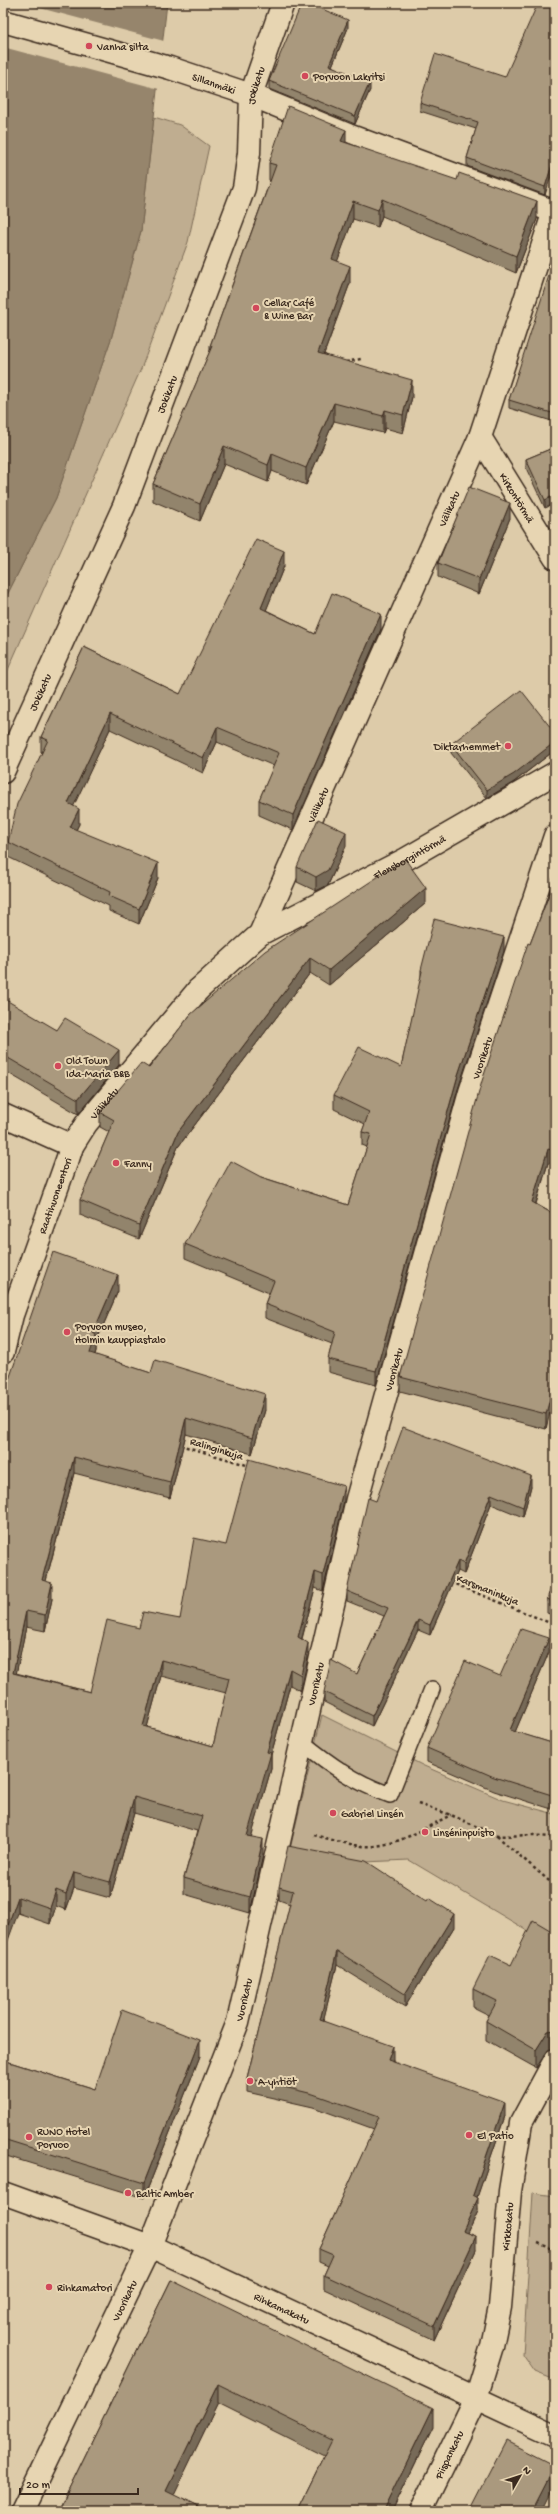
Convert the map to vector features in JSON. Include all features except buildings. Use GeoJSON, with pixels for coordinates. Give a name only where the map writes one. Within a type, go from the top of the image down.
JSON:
{"type":"FeatureCollection","features":[{"type":"Feature","properties":{"kind":"street","name":"Jokikatu"},"geometry":{"type":"LineString","coordinates":[[3,772],[124,506],[242,195],[249,153],[251,95],[283,3]]}},
{"type":"Feature","properties":{"kind":"street","name":"Sillanmäki"},"geometry":{"type":"LineString","coordinates":[[3,22],[170,68],[251,95],[348,135],[555,211]]}},
{"type":"Feature","properties":{"kind":"street","name":"Välikatu"},"geometry":{"type":"LineString","coordinates":[[7,1314],[72,1146],[86,1124],[198,990],[260,934],[480,437],[555,211]]}},
{"type":"Feature","properties":{"kind":"street","name":"Kirkontörmä"},"geometry":{"type":"LineString","coordinates":[[480,437],[555,558]]}},
{"type":"Feature","properties":{"kind":"street","name":"Flensborgintörmä"},"geometry":{"type":"LineString","coordinates":[[260,934],[406,859],[555,773]]}},
{"type":"Feature","properties":{"kind":"street","name":"Vuorikatu"},"geometry":{"type":"LineString","coordinates":[[22,2511],[150,2246],[238,2022],[357,1499],[470,1092],[555,836]]}},
{"type":"Feature","properties":{"kind":"street","name":"Raatihuoneentori"},"geometry":{"type":"LineString","coordinates":[[3,1115],[72,1146]]}},
{"type":"Feature","properties":{"kind":"street"},"geometry":{"type":"LineString","coordinates":[[3,1352],[7,1314]]}},
{"type":"Feature","properties":{"kind":"street","name":"Kirkkokatu"},"geometry":{"type":"LineString","coordinates":[[476,2398],[492,2346],[500,2307],[510,2192],[521,2123],[555,2060]]}},
{"type":"Feature","properties":{"kind":"street","name":"Rihkamakatu"},"geometry":{"type":"LineString","coordinates":[[3,2193],[150,2246],[555,2435]]}},
{"type":"Feature","properties":{"kind":"street","name":"Piispankatu"},"geometry":{"type":"LineString","coordinates":[[421,2511],[476,2398]]}},
{"type":"Feature","properties":{"kind":"lane"},"geometry":{"type":"LineString","coordinates":[[302,1742],[338,1771],[362,1785],[390,1795],[432,1688]]}},
{"type":"Feature","properties":{"kind":"path"},"geometry":{"type":"LineString","coordinates":[[338,363],[361,359]]}},
{"type":"Feature","properties":{"kind":"path","name":"Ralinginkuja"},"geometry":{"type":"LineString","coordinates":[[176,1444],[251,1467]]}},
{"type":"Feature","properties":{"kind":"path","name":"Karsmaninkuja"},"geometry":{"type":"LineString","coordinates":[[444,1580],[555,1625]]}},
{"type":"Feature","properties":{"kind":"path"},"geometry":{"type":"LineString","coordinates":[[390,1795],[451,1815],[497,1836],[555,1886]]}},
{"type":"Feature","properties":{"kind":"path"},"geometry":{"type":"LineString","coordinates":[[309,1834],[362,1846],[380,1845],[400,1840],[451,1815]]}},
{"type":"Feature","properties":{"kind":"path"},"geometry":{"type":"LineString","coordinates":[[497,1836],[534,1835],[555,1838]]}},
{"type":"Feature","properties":{"kind":"path"},"geometry":{"type":"LineString","coordinates":[[554,2250],[555,2257]]}},
{"type":"Feature","properties":{"kind":"shaded area"},"geometry":{"type":"Polygon","coordinates":[[[3,3],[167,3],[141,231],[111,339],[56,498],[3,603],[3,3]]]}},
{"type":"Feature","properties":{"kind":"shaded area"},"geometry":{"type":"Polygon","coordinates":[[[154,117],[180,125],[209,146],[188,242],[141,369],[3,681],[3,603],[56,498],[111,339],[141,231],[154,117]]]}},
{"type":"Feature","properties":{"kind":"shaded area","name":"Linséninpuisto"},"geometry":{"type":"Polygon","coordinates":[[[322,1715],[424,1766],[503,1800],[555,1814],[555,1947],[409,1860],[365,1862],[290,1849],[322,1715]]]}},
{"type":"Feature","properties":{"kind":"shaded area"},"geometry":{"type":"Polygon","coordinates":[[[533,2193],[555,2196],[555,2380],[535,2372],[523,2355],[533,2193]]]}},
{"type":"Feature","properties":{"kind":"pier","name":"Vanha silta"},"geometry":{"type":"Polygon","coordinates":[[[3,3],[21,3],[164,41],[159,89],[3,47],[3,3]]]}},
{"type":"Feature","properties":{"kind":"place","name":"Vanha silta"},"geometry":{"type":"Point","coordinates":[89,46]}},
{"type":"Feature","properties":{"kind":"place","name":"Porvoon Lakritsi"},"geometry":{"type":"Point","coordinates":[305,76]}},
{"type":"Feature","properties":{"kind":"place","name":"Cellar Café & Wine Bar"},"geometry":{"type":"Point","coordinates":[256,308]}},
{"type":"Feature","properties":{"kind":"place","name":"Diktarhemmet"},"geometry":{"type":"Point","coordinates":[508,746]}},
{"type":"Feature","properties":{"kind":"place","name":"Old Town Ida-Maria B&B"},"geometry":{"type":"Point","coordinates":[58,1066]}},
{"type":"Feature","properties":{"kind":"place","name":"Fanny"},"geometry":{"type":"Point","coordinates":[116,1163]}},
{"type":"Feature","properties":{"kind":"place","name":"Porvoon museo, Holmin kauppiastalo"},"geometry":{"type":"Point","coordinates":[67,1332]}},
{"type":"Feature","properties":{"kind":"place","name":"Gabriel Linsén"},"geometry":{"type":"Point","coordinates":[333,1813]}},
{"type":"Feature","properties":{"kind":"place","name":"Linséninpuisto"},"geometry":{"type":"Point","coordinates":[425,1832]}},
{"type":"Feature","properties":{"kind":"place","name":"A-yhtiöt"},"geometry":{"type":"Point","coordinates":[250,2081]}},
{"type":"Feature","properties":{"kind":"place","name":"El Patio"},"geometry":{"type":"Point","coordinates":[469,2135]}},
{"type":"Feature","properties":{"kind":"place","name":"RUNO Hotel Porvoo"},"geometry":{"type":"Point","coordinates":[29,2137]}},
{"type":"Feature","properties":{"kind":"place","name":"Baltic Amber"},"geometry":{"type":"Point","coordinates":[128,2193]}},
{"type":"Feature","properties":{"kind":"place","name":"Rihkamatori"},"geometry":{"type":"Point","coordinates":[49,2287]}}]}
